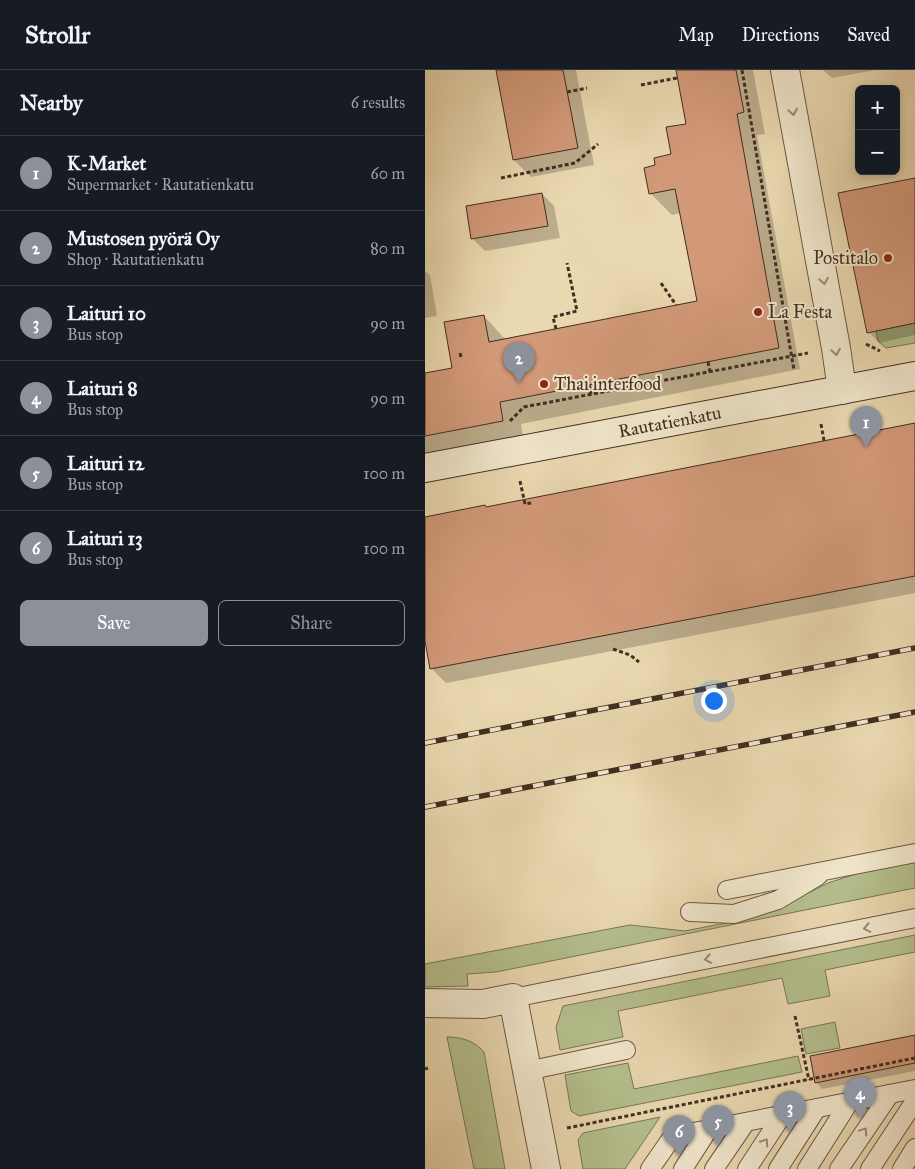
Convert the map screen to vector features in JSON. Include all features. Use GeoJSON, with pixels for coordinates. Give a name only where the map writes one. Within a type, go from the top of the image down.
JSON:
{"type":"FeatureCollection","features":[{"type":"Feature","properties":{"kind":"street"},"geometry":{"type":"LineString","coordinates":[[785,70],[842,390]]}},
{"type":"Feature","properties":{"kind":"street","name":"Rautatienkatu"},"geometry":{"type":"LineString","coordinates":[[425,468],[915,376]]}},
{"type":"Feature","properties":{"kind":"street"},"geometry":{"type":"LineString","coordinates":[[425,1003],[483,1004],[513,998],[546,1169]]}},
{"type":"Feature","properties":{"kind":"lane"},"geometry":{"type":"LineString","coordinates":[[727,890],[915,853]]}},
{"type":"Feature","properties":{"kind":"lane"},"geometry":{"type":"LineString","coordinates":[[690,912],[734,914],[778,900],[829,870]]}},
{"type":"Feature","properties":{"kind":"lane"},"geometry":{"type":"LineString","coordinates":[[513,998],[915,918]]}},
{"type":"Feature","properties":{"kind":"lane"},"geometry":{"type":"LineString","coordinates":[[527,1071],[626,1050]]}},
{"type":"Feature","properties":{"kind":"lane"},"geometry":{"type":"LineString","coordinates":[[650,1169],[673,1136],[915,1089]]}},
{"type":"Feature","properties":{"kind":"lane"},"geometry":{"type":"LineString","coordinates":[[839,1169],[890,1094]]}},
{"type":"Feature","properties":{"kind":"lane"},"geometry":{"type":"LineString","coordinates":[[870,1169],[915,1101]]}},
{"type":"Feature","properties":{"kind":"lane"},"geometry":{"type":"LineString","coordinates":[[807,1169],[850,1102]]}},
{"type":"Feature","properties":{"kind":"lane"},"geometry":{"type":"LineString","coordinates":[[778,1169],[817,1108]]}},
{"type":"Feature","properties":{"kind":"lane"},"geometry":{"type":"LineString","coordinates":[[747,1169],[783,1114]]}},
{"type":"Feature","properties":{"kind":"lane"},"geometry":{"type":"LineString","coordinates":[[714,1169],[746,1122]]}},
{"type":"Feature","properties":{"kind":"lane"},"geometry":{"type":"LineString","coordinates":[[683,1169],[709,1130]]}},
{"type":"Feature","properties":{"kind":"lane"},"geometry":{"type":"LineString","coordinates":[[902,1169],[915,1148]]}},
{"type":"Feature","properties":{"kind":"path"},"geometry":{"type":"LineString","coordinates":[[741,70],[791,357],[800,398]]}},
{"type":"Feature","properties":{"kind":"path"},"geometry":{"type":"LineString","coordinates":[[641,85],[677,78]]}},
{"type":"Feature","properties":{"kind":"path"},"geometry":{"type":"LineString","coordinates":[[567,92],[587,88]]}},
{"type":"Feature","properties":{"kind":"path"},"geometry":{"type":"LineString","coordinates":[[501,178],[575,163],[598,144]]}},
{"type":"Feature","properties":{"kind":"path"},"geometry":{"type":"LineString","coordinates":[[556,329],[553,316],[577,311],[567,263]]}},
{"type":"Feature","properties":{"kind":"path"},"geometry":{"type":"LineString","coordinates":[[661,283],[677,305]]}},
{"type":"Feature","properties":{"kind":"path"},"geometry":{"type":"LineString","coordinates":[[508,423],[524,407],[862,342],[884,352]]}},
{"type":"Feature","properties":{"kind":"path"},"geometry":{"type":"LineString","coordinates":[[708,362],[710,372]]}},
{"type":"Feature","properties":{"kind":"path"},"geometry":{"type":"LineString","coordinates":[[589,385],[591,394]]}},
{"type":"Feature","properties":{"kind":"path"},"geometry":{"type":"LineString","coordinates":[[821,423],[824,440]]}},
{"type":"Feature","properties":{"kind":"path"},"geometry":{"type":"LineString","coordinates":[[520,481],[525,504],[531,503]]}},
{"type":"Feature","properties":{"kind":"path"},"geometry":{"type":"LineString","coordinates":[[613,649],[630,655],[639,662]]}},
{"type":"Feature","properties":{"kind":"path"},"geometry":{"type":"LineString","coordinates":[[795,1016],[809,1080]]}},
{"type":"Feature","properties":{"kind":"path"},"geometry":{"type":"LineString","coordinates":[[559,1130],[915,1058]]}},
{"type":"Feature","properties":{"kind":"green space"},"geometry":{"type":"Polygon","coordinates":[[[915,323],[915,343],[886,348],[878,341],[876,331],[915,323]]]}},
{"type":"Feature","properties":{"kind":"green space"},"geometry":{"type":"Polygon","coordinates":[[[915,860],[915,888],[496,972],[467,974],[468,986],[425,987],[425,964],[630,925],[685,931],[755,917],[774,910],[828,883],[880,866],[915,860]]]}},
{"type":"Feature","properties":{"kind":"green space"},"geometry":{"type":"Polygon","coordinates":[[[915,935],[915,952],[825,970],[830,996],[788,1004],[782,978],[618,1011],[623,1037],[560,1050],[556,1027],[563,1006],[915,935]]]}},
{"type":"Feature","properties":{"kind":"green space"},"geometry":{"type":"Polygon","coordinates":[[[835,1022],[840,1048],[806,1054],[801,1029],[835,1022]]]}},
{"type":"Feature","properties":{"kind":"green space"},"geometry":{"type":"Polygon","coordinates":[[[447,1037],[467,1040],[484,1052],[505,1169],[474,1169],[447,1037]]]}},
{"type":"Feature","properties":{"kind":"green space"},"geometry":{"type":"Polygon","coordinates":[[[798,1056],[802,1072],[579,1116],[571,1111],[565,1075],[628,1063],[634,1089],[798,1056]]]}},
{"type":"Feature","properties":{"kind":"green space"},"geometry":{"type":"Polygon","coordinates":[[[660,1117],[625,1169],[583,1169],[578,1140],[583,1133],[660,1117]]]}},
{"type":"Feature","properties":{"kind":"building"},"geometry":{"type":"Polygon","coordinates":[[[496,70],[563,70],[578,148],[513,160],[496,70]]]}},
{"type":"Feature","properties":{"kind":"building"},"geometry":{"type":"Polygon","coordinates":[[[676,70],[736,70],[744,112],[737,114],[779,348],[500,402],[503,421],[425,436],[425,373],[452,368],[444,322],[484,315],[489,342],[697,301],[675,189],[649,194],[644,168],[655,165],[654,158],[671,154],[666,127],[686,124],[676,70]]]}},
{"type":"Feature","properties":{"kind":"building","name":"Postitalo"},"geometry":{"type":"Polygon","coordinates":[[[915,178],[915,323],[867,333],[838,193],[915,178]]]}},
{"type":"Feature","properties":{"kind":"building"},"geometry":{"type":"Polygon","coordinates":[[[542,193],[548,226],[471,239],[466,206],[542,193]]]}},
{"type":"Feature","properties":{"kind":"building"},"geometry":{"type":"Polygon","coordinates":[[[915,423],[915,576],[430,669],[425,641],[425,517],[485,505],[486,507],[915,423]]]}},
{"type":"Feature","properties":{"kind":"building"},"geometry":{"type":"Polygon","coordinates":[[[915,1035],[915,1063],[815,1083],[810,1056],[915,1035]]]}},
{"type":"Feature","properties":{"kind":"railway"},"geometry":{"type":"LineString","coordinates":[[425,743],[915,648]]}},
{"type":"Feature","properties":{"kind":"railway"},"geometry":{"type":"LineString","coordinates":[[425,807],[915,712]]}},
{"type":"Feature","properties":{"kind":"place","name":"Postitalo"},"geometry":{"type":"Point","coordinates":[888,258]}},
{"type":"Feature","properties":{"kind":"place","name":"La Festa"},"geometry":{"type":"Point","coordinates":[758,312]}},
{"type":"Feature","properties":{"kind":"place","name":"Mustosen pyörä Oy"},"geometry":{"type":"Point","coordinates":[519,383]}},
{"type":"Feature","properties":{"kind":"place","name":"Thai interfood"},"geometry":{"type":"Point","coordinates":[544,384]}},
{"type":"Feature","properties":{"kind":"place","name":"K-Market"},"geometry":{"type":"Point","coordinates":[866,447]}},
{"type":"Feature","properties":{"kind":"place","name":"Laituri 8"},"geometry":{"type":"Point","coordinates":[860,1118]}},
{"type":"Feature","properties":{"kind":"place","name":"Laituri 10"},"geometry":{"type":"Point","coordinates":[790,1132]}},
{"type":"Feature","properties":{"kind":"place","name":"Laituri 12"},"geometry":{"type":"Point","coordinates":[718,1146]}},
{"type":"Feature","properties":{"kind":"place","name":"Laituri 13"},"geometry":{"type":"Point","coordinates":[679,1156]}}]}
